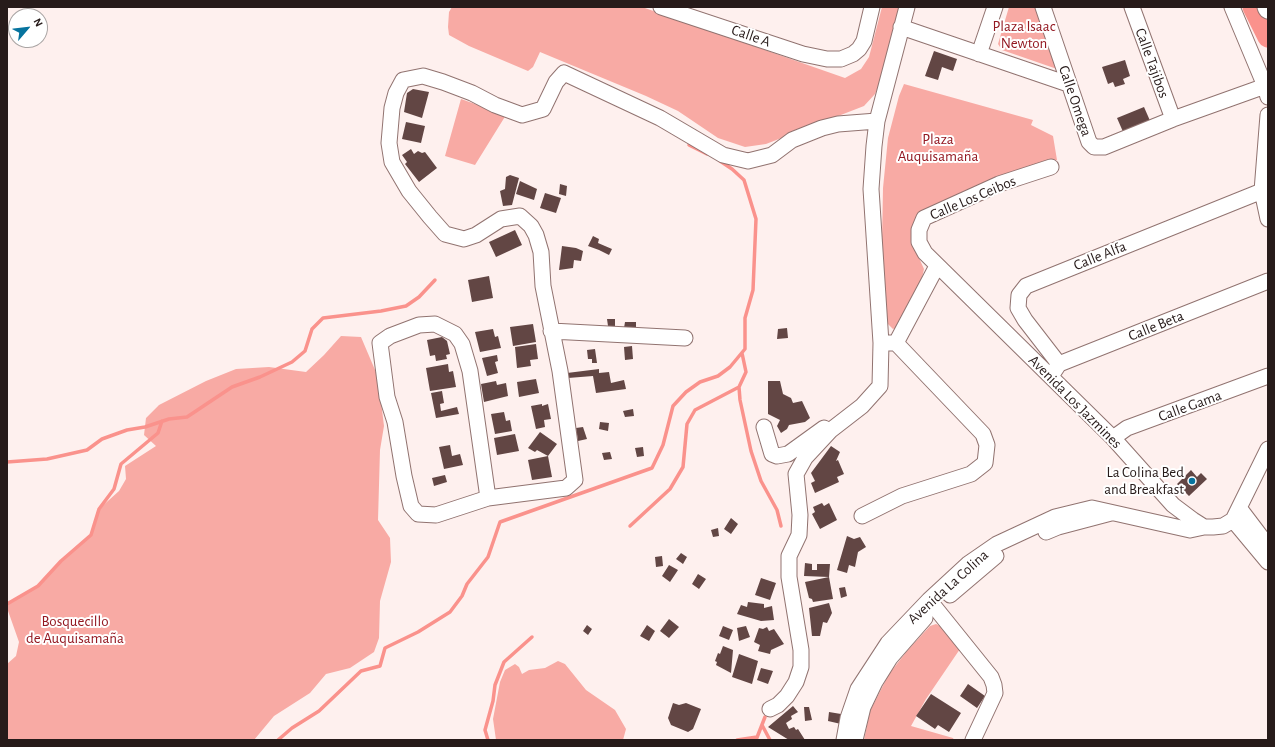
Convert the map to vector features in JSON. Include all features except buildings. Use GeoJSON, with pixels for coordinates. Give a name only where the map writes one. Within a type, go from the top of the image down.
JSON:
{"type":"FeatureCollection","features":[{"type":"Feature","properties":{"kind":"street","name":"Calle A"},"geometry":{"type":"LineString","coordinates":[[661,7],[704,13],[803,54],[827,59],[841,59],[853,54],[859,49],[864,40],[872,7]]}},
{"type":"Feature","properties":{"kind":"street"},"geometry":{"type":"LineString","coordinates":[[770,709],[778,705],[787,696],[796,682],[801,667],[801,650],[789,577],[789,556],[799,535],[800,515],[796,474],[805,458],[831,430],[862,406],[880,386],[888,343],[871,189],[877,122],[906,7]]}},
{"type":"Feature","properties":{"kind":"street"},"geometry":{"type":"LineString","coordinates":[[979,54],[995,7]]}},
{"type":"Feature","properties":{"kind":"street","name":"Calle Omega"},"geometry":{"type":"LineString","coordinates":[[1043,7],[1089,142],[1094,147],[1104,147],[1172,119]]}},
{"type":"Feature","properties":{"kind":"street","name":"Calle Tajibos"},"geometry":{"type":"LineString","coordinates":[[1132,7],[1172,119]]}},
{"type":"Feature","properties":{"kind":"street"},"geometry":{"type":"LineString","coordinates":[[1172,119],[1267,89],[1232,7]]}},
{"type":"Feature","properties":{"kind":"street"},"geometry":{"type":"LineString","coordinates":[[901,27],[1068,84]]}},
{"type":"Feature","properties":{"kind":"street"},"geometry":{"type":"LineString","coordinates":[[488,498],[470,371],[462,344],[455,334],[435,324],[419,325],[390,336],[380,342],[387,397],[395,422],[411,506],[418,514],[436,515],[488,498],[566,488],[575,480],[560,371],[550,331],[543,286],[541,252],[536,235],[531,226],[520,216],[501,219],[476,234],[464,239],[446,234],[409,191],[392,162],[389,143],[392,108],[396,93],[403,80],[423,76],[472,93],[495,105],[522,115],[543,109],[553,88],[564,73],[660,118],[723,155],[748,161],[772,155],[792,140],[822,128],[838,124],[877,122]]}},
{"type":"Feature","properties":{"kind":"street"},"geometry":{"type":"LineString","coordinates":[[1268,115],[1262,191],[1268,219]]}},
{"type":"Feature","properties":{"kind":"street","name":"Calle Los Ceibos"},"geometry":{"type":"LineString","coordinates":[[937,266],[925,253],[919,242],[918,230],[924,218],[999,184],[1051,167]]}},
{"type":"Feature","properties":{"kind":"street","name":"Calle Alfa"},"geometry":{"type":"LineString","coordinates":[[1059,364],[1025,320],[1018,308],[1020,295],[1026,286],[1262,191]]}},
{"type":"Feature","properties":{"kind":"street"},"geometry":{"type":"LineString","coordinates":[[888,343],[937,266]]}},
{"type":"Feature","properties":{"kind":"street","name":"Avenida Los Jazmines"},"geometry":{"type":"LineString","coordinates":[[937,266],[1113,438],[1173,505],[1204,527]]}},
{"type":"Feature","properties":{"kind":"street","name":"Calle Beta"},"geometry":{"type":"LineString","coordinates":[[1059,364],[1268,281]]}},
{"type":"Feature","properties":{"kind":"street"},"geometry":{"type":"LineString","coordinates":[[550,331],[685,338]]}},
{"type":"Feature","properties":{"kind":"street"},"geometry":{"type":"LineString","coordinates":[[862,516],[902,496],[971,474],[985,463],[987,445],[983,434],[888,343]]}},
{"type":"Feature","properties":{"kind":"street"},"geometry":{"type":"LineString","coordinates":[[1050,377],[1059,364]]}},
{"type":"Feature","properties":{"kind":"street","name":"Calle Gama"},"geometry":{"type":"LineString","coordinates":[[1113,438],[1127,428],[1243,387],[1268,376]]}},
{"type":"Feature","properties":{"kind":"street"},"geometry":{"type":"LineString","coordinates":[[764,427],[772,454],[777,456],[788,454],[824,428],[831,430]]}},
{"type":"Feature","properties":{"kind":"street"},"geometry":{"type":"LineString","coordinates":[[1204,527],[1223,526],[1237,514],[1268,449]]}},
{"type":"Feature","properties":{"kind":"street","name":"Avenida La Colina"},"geometry":{"type":"LineString","coordinates":[[855,740],[858,705],[864,678],[887,655],[888,643],[932,604],[968,564],[988,555],[1011,537],[1055,517],[1092,508],[1190,530],[1204,527]]}},
{"type":"Feature","properties":{"kind":"street"},"geometry":{"type":"LineString","coordinates":[[1237,514],[1268,546]]}},
{"type":"Feature","properties":{"kind":"street"},"geometry":{"type":"LineString","coordinates":[[1237,514],[1268,562]]}},
{"type":"Feature","properties":{"kind":"street"},"geometry":{"type":"LineString","coordinates":[[932,604],[991,677],[994,685],[995,693],[973,740]]}},
{"type":"Feature","properties":{"kind":"street","name":"Avenida La Colina"},"geometry":{"type":"LineString","coordinates":[[844,740],[858,705]]}},
{"type":"Feature","properties":{"kind":"green space"},"geometry":{"type":"Polygon","coordinates":[[[452,7],[642,7],[845,78],[861,69],[869,57],[882,7],[900,7],[881,80],[875,94],[864,106],[766,144],[745,147],[718,138],[678,111],[646,96],[540,52],[533,67],[528,71],[469,46],[449,35],[449,12],[452,7]]]}},
{"type":"Feature","properties":{"kind":"green space","name":"Plaza Isaac Newton"},"geometry":{"type":"Polygon","coordinates":[[[1009,7],[1038,7],[1057,69],[1002,50],[998,44],[1009,7]]]}},
{"type":"Feature","properties":{"kind":"green space","name":"Plaza Auquisamaña"},"geometry":{"type":"Polygon","coordinates":[[[904,84],[1033,120],[1031,125],[1053,136],[1057,160],[1010,175],[945,200],[923,211],[914,247],[924,269],[922,278],[899,327],[893,329],[887,323],[882,241],[883,188],[888,138],[899,96],[904,84]]]}},
{"type":"Feature","properties":{"kind":"green space"},"geometry":{"type":"Polygon","coordinates":[[[461,99],[506,115],[475,165],[445,156],[461,99]]]}},
{"type":"Feature","properties":{"kind":"green space","name":"Bosquecillo de Auquisamaña"},"geometry":{"type":"Polygon","coordinates":[[[341,336],[361,337],[378,377],[384,426],[380,450],[378,520],[390,538],[391,562],[380,601],[379,638],[374,652],[350,668],[326,674],[310,693],[274,716],[254,740],[7,740],[7,664],[16,656],[19,642],[7,608],[7,604],[38,586],[61,561],[91,535],[99,509],[119,491],[126,479],[125,466],[156,446],[144,435],[146,418],[159,405],[206,381],[236,369],[269,367],[306,372],[341,336]]]}},
{"type":"Feature","properties":{"kind":"green space"},"geometry":{"type":"Polygon","coordinates":[[[936,624],[942,627],[960,649],[926,699],[911,726],[953,738],[954,740],[864,740],[870,711],[889,674],[907,651],[930,626],[936,624]]]}},
{"type":"Feature","properties":{"kind":"green space"},"geometry":{"type":"Polygon","coordinates":[[[558,661],[565,664],[586,690],[615,710],[626,729],[623,740],[496,740],[493,719],[500,682],[505,670],[515,664],[519,667],[522,674],[529,670],[545,668],[558,661]]]}},
{"type":"Feature","properties":{"kind":"waterway"},"geometry":{"type":"LineString","coordinates":[[1253,7],[1268,37]]}},
{"type":"Feature","properties":{"kind":"waterway"},"geometry":{"type":"LineString","coordinates":[[689,145],[707,154]]}},
{"type":"Feature","properties":{"kind":"waterway"},"geometry":{"type":"LineString","coordinates":[[278,740],[292,728],[319,711],[361,671],[380,666],[385,648],[418,632],[450,612],[462,596],[467,584],[488,557],[500,522],[652,468],[663,445],[673,406],[686,392],[700,382],[718,376],[730,367],[745,349],[745,318],[753,290],[756,219],[744,180],[720,161]]}},
{"type":"Feature","properties":{"kind":"waterway"},"geometry":{"type":"LineString","coordinates":[[7,462],[47,459],[87,450],[102,439],[127,430],[145,427],[169,419],[187,417],[232,387],[260,377],[292,362],[305,351],[312,329],[323,318],[381,311],[406,306],[419,297],[435,280]]}},
{"type":"Feature","properties":{"kind":"waterway"},"geometry":{"type":"LineString","coordinates":[[742,353],[746,372],[739,387],[740,400],[751,451],[761,481],[777,510],[781,526]]}},
{"type":"Feature","properties":{"kind":"waterway"},"geometry":{"type":"LineString","coordinates":[[630,526],[670,489],[683,467],[687,424],[695,410],[739,387]]}},
{"type":"Feature","properties":{"kind":"waterway"},"geometry":{"type":"LineString","coordinates":[[7,604],[38,586],[61,561],[91,535],[99,509],[114,489],[121,464],[158,433],[162,421]]}},
{"type":"Feature","properties":{"kind":"waterway"},"geometry":{"type":"LineString","coordinates":[[488,740],[485,730],[493,701],[495,685],[504,662],[532,637]]}},
{"type":"Feature","properties":{"kind":"waterway"},"geometry":{"type":"LineString","coordinates":[[756,740],[765,717]]}},
{"type":"Feature","properties":{"kind":"waterway"},"geometry":{"type":"LineString","coordinates":[[762,725],[770,740]]}},
{"type":"Feature","properties":{"kind":"waterway"},"geometry":{"type":"LineString","coordinates":[[737,740],[757,737]]}},
{"type":"Feature","properties":{"kind":"place","name":"La Colina Bed and Breakfast"},"geometry":{"type":"Point","coordinates":[1192,481]}}]}
